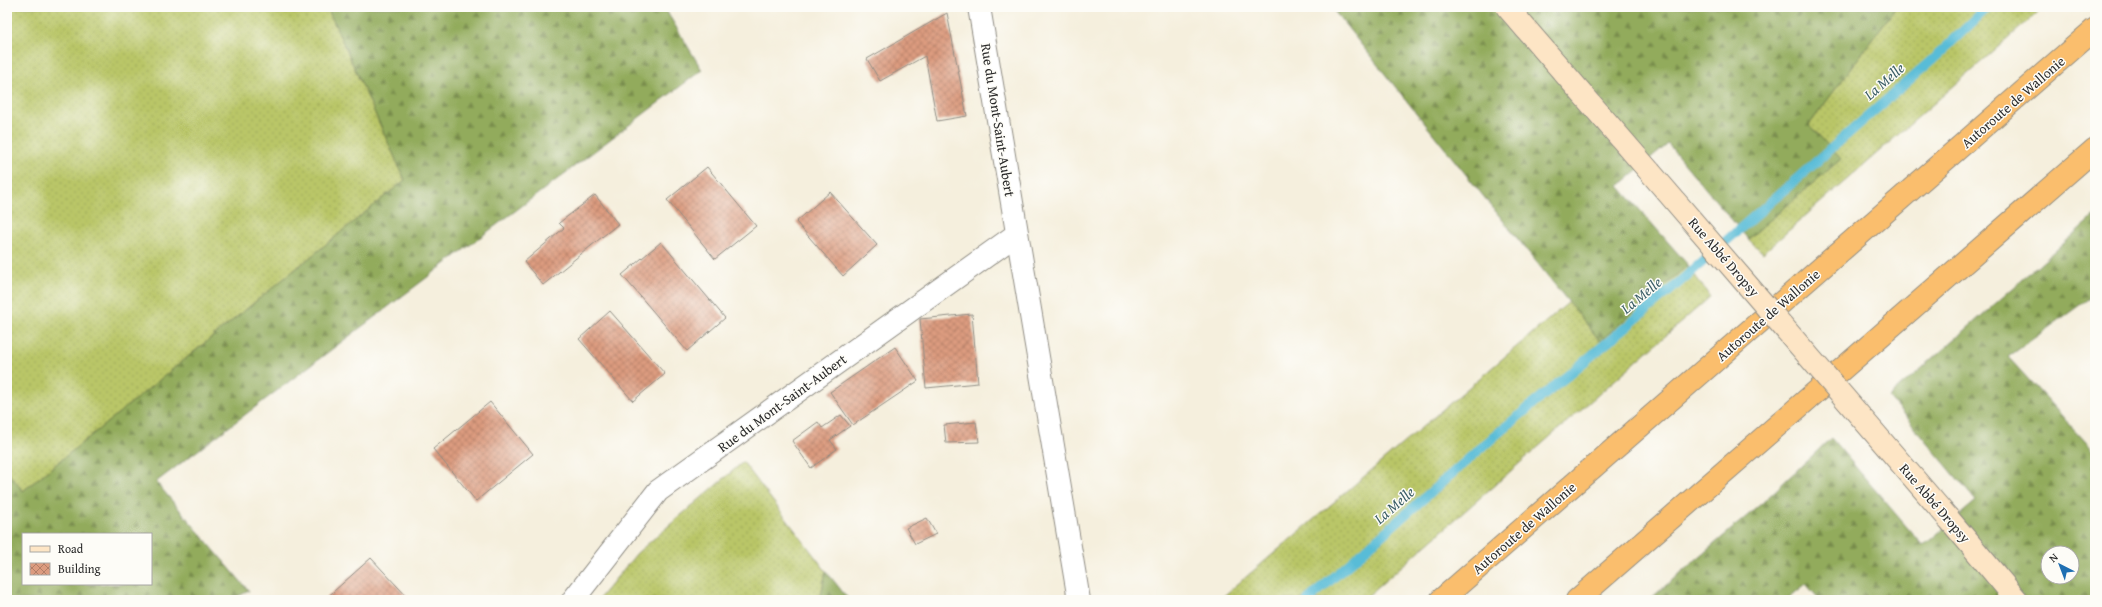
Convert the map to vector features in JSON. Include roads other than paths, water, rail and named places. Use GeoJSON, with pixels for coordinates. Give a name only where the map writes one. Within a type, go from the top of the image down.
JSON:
{"type":"FeatureCollection","features":[{"type":"Feature","properties":{"kind":"highway","name":"Autoroute de Wallonie"},"geometry":{"type":"LineString","coordinates":[[1441,600],[2030,88],[2095,29]]}},
{"type":"Feature","properties":{"kind":"highway"},"geometry":{"type":"LineString","coordinates":[[1577,600],[2095,149]]}},
{"type":"Feature","properties":{"kind":"street","name":"Rue du Mont-Saint-Aubert"},"geometry":{"type":"LineString","coordinates":[[979,7],[1079,600]]}},
{"type":"Feature","properties":{"kind":"street","name":"Rue Abbé Dropsy"},"geometry":{"type":"LineString","coordinates":[[1507,7],[2017,600]]}},
{"type":"Feature","properties":{"kind":"street","name":"Rue du Mont-Saint-Aubert"},"geometry":{"type":"LineString","coordinates":[[573,600],[658,491],[1017,234]]}},
{"type":"Feature","properties":{"kind":"waterway","name":"La Melle"},"geometry":{"type":"LineString","coordinates":[[1308,600],[1497,434],[1667,293],[1941,52],[1988,7]]}}]}
